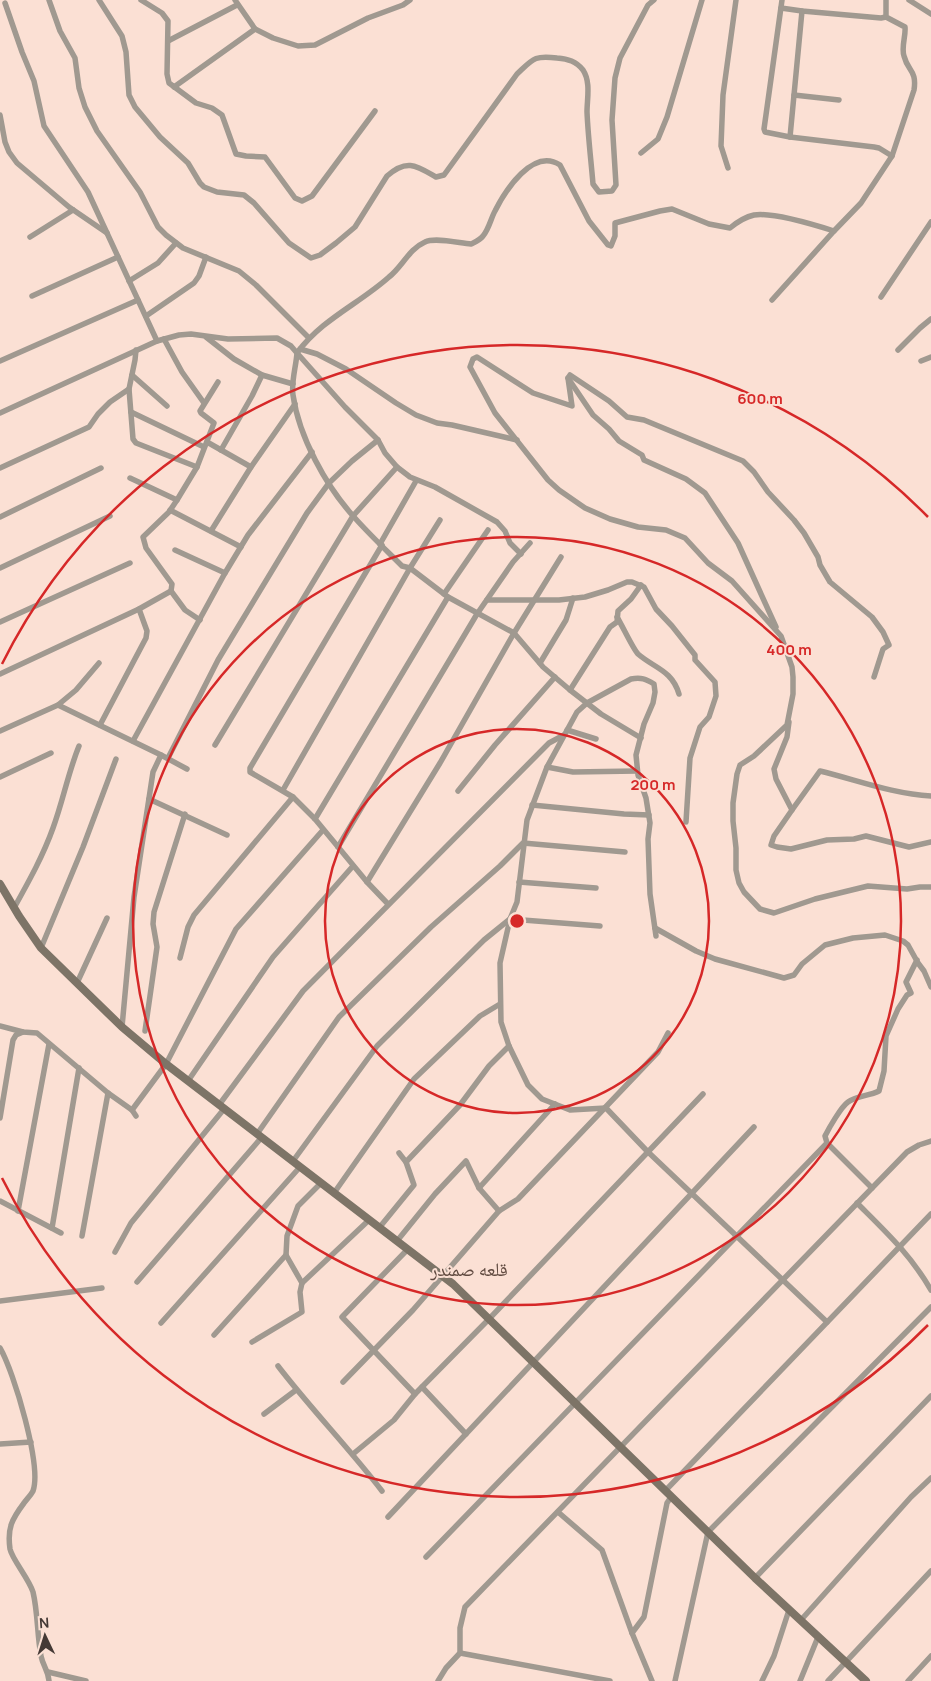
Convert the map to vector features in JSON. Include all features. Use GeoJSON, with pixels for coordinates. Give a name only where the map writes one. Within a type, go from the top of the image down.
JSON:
{"type":"FeatureCollection","features":[{"type":"Feature","properties":{"kind":"street"},"geometry":{"type":"LineString","coordinates":[[49,0],[60,31],[75,58],[82,101],[96,131],[140,192],[158,226],[183,248],[239,271],[256,285],[309,338]]}},
{"type":"Feature","properties":{"kind":"street"},"geometry":{"type":"LineString","coordinates":[[99,0],[122,36],[126,52],[130,94],[135,107],[160,137],[188,162],[204,187],[217,192],[244,195],[254,203],[289,243],[311,258],[336,243],[355,227],[387,176],[393,171],[400,167],[411,166],[422,168],[438,178],[444,175],[517,74],[531,61],[539,57],[567,59],[576,62],[583,70],[588,83],[587,112],[593,184],[599,192],[612,191],[616,185],[612,120],[615,78],[620,58],[648,5],[654,0]]}},
{"type":"Feature","properties":{"kind":"street"},"geometry":{"type":"LineString","coordinates":[[141,0],[162,13],[168,21],[167,74],[169,83],[196,103],[212,108],[222,115],[236,154],[265,157],[295,198],[302,201],[312,196],[375,111]]}},
{"type":"Feature","properties":{"kind":"street"},"geometry":{"type":"LineString","coordinates":[[168,41],[236,2],[255,29],[273,38],[298,46],[315,45],[368,18],[403,6],[410,0]]}},
{"type":"Feature","properties":{"kind":"street"},"geometry":{"type":"LineString","coordinates":[[640,153],[658,139],[667,117],[702,0]]}},
{"type":"Feature","properties":{"kind":"street"},"geometry":{"type":"LineString","coordinates":[[728,168],[721,146],[723,95],[736,0]]}},
{"type":"Feature","properties":{"kind":"street"},"geometry":{"type":"LineString","coordinates":[[782,0],[765,132],[790,137],[874,147],[892,156]]}},
{"type":"Feature","properties":{"kind":"street"},"geometry":{"type":"LineString","coordinates":[[886,0],[886,17]]}},
{"type":"Feature","properties":{"kind":"street"},"geometry":{"type":"LineString","coordinates":[[909,0],[931,14]]}},
{"type":"Feature","properties":{"kind":"street"},"geometry":{"type":"LineString","coordinates":[[4,2],[34,80],[44,126],[88,192],[157,341]]}},
{"type":"Feature","properties":{"kind":"street"},"geometry":{"type":"LineString","coordinates":[[772,300],[861,203],[892,156],[916,80],[913,71],[904,58],[905,28],[886,17],[781,8]]}},
{"type":"Feature","properties":{"kind":"street"},"geometry":{"type":"LineString","coordinates":[[790,137],[802,11]]}},
{"type":"Feature","properties":{"kind":"street"},"geometry":{"type":"LineString","coordinates":[[174,86],[255,29]]}},
{"type":"Feature","properties":{"kind":"street"},"geometry":{"type":"LineString","coordinates":[[794,95],[840,100]]}},
{"type":"Feature","properties":{"kind":"street"},"geometry":{"type":"LineString","coordinates":[[0,115],[5,142],[17,164],[73,210],[107,233]]}},
{"type":"Feature","properties":{"kind":"street"},"geometry":{"type":"LineString","coordinates":[[641,738],[601,714],[570,690],[540,663],[514,633],[446,596],[410,568],[402,566],[353,516],[329,483],[302,431],[292,384],[299,351],[309,338],[334,317],[390,277],[408,255],[422,242],[430,240],[470,244],[477,242],[483,236],[495,210],[514,180],[538,162],[545,160],[560,166],[589,221],[608,245],[611,246],[615,236],[615,223],[672,209],[709,224],[730,228],[754,215],[806,222],[834,231]]}},
{"type":"Feature","properties":{"kind":"street"},"geometry":{"type":"LineString","coordinates":[[30,237],[73,210]]}},
{"type":"Feature","properties":{"kind":"street"},"geometry":{"type":"LineString","coordinates":[[880,297],[931,222]]}},
{"type":"Feature","properties":{"kind":"street"},"geometry":{"type":"LineString","coordinates":[[129,280],[158,263],[176,243]]}},
{"type":"Feature","properties":{"kind":"street"},"geometry":{"type":"LineString","coordinates":[[32,296],[118,257]]}},
{"type":"Feature","properties":{"kind":"street"},"geometry":{"type":"LineString","coordinates":[[146,316],[194,282],[199,276],[206,257]]}},
{"type":"Feature","properties":{"kind":"street"},"geometry":{"type":"LineString","coordinates":[[0,361],[138,300]]}},
{"type":"Feature","properties":{"kind":"street"},"geometry":{"type":"LineString","coordinates":[[898,350],[931,319]]}},
{"type":"Feature","properties":{"kind":"street"},"geometry":{"type":"LineString","coordinates":[[0,413],[164,339],[190,334],[206,337],[277,338],[299,351],[345,407],[378,440],[385,453],[397,468],[416,481],[435,487],[497,522],[505,531],[510,544],[520,554]]}},
{"type":"Feature","properties":{"kind":"street"},"geometry":{"type":"LineString","coordinates":[[206,337],[234,359],[262,376],[292,384]]}},
{"type":"Feature","properties":{"kind":"street"},"geometry":{"type":"LineString","coordinates":[[164,339],[182,372],[204,403]]}},
{"type":"Feature","properties":{"kind":"street"},"geometry":{"type":"LineString","coordinates":[[136,350],[129,389],[133,439],[136,443],[197,467]]}},
{"type":"Feature","properties":{"kind":"street"},"geometry":{"type":"LineString","coordinates":[[299,351],[317,354],[346,369],[416,415],[437,423],[517,440]]}},
{"type":"Feature","properties":{"kind":"street"},"geometry":{"type":"LineString","coordinates":[[568,378],[572,406],[533,393],[477,356],[473,359],[470,368],[495,413],[548,480],[559,490],[585,508],[610,518],[638,527],[666,530],[685,538],[708,563],[732,581],[781,636]]}},
{"type":"Feature","properties":{"kind":"street"},"geometry":{"type":"LineString","coordinates":[[920,361],[931,357]]}},
{"type":"Feature","properties":{"kind":"street"},"geometry":{"type":"LineString","coordinates":[[132,375],[167,406]]}},
{"type":"Feature","properties":{"kind":"street"},"geometry":{"type":"LineString","coordinates":[[568,378],[570,375],[580,381],[627,417],[644,420],[728,453],[743,461],[804,533],[830,582],[872,617],[883,632],[888,645],[883,649],[874,677]]}},
{"type":"Feature","properties":{"kind":"street"},"geometry":{"type":"LineString","coordinates":[[221,450],[262,376]]}},
{"type":"Feature","properties":{"kind":"street"},"geometry":{"type":"LineString","coordinates":[[568,378],[593,416],[609,429],[619,441],[642,455],[644,460],[686,479],[705,492],[738,543],[781,636],[792,667],[793,694],[787,737],[774,769],[776,779],[792,810]]}},
{"type":"Feature","properties":{"kind":"street"},"geometry":{"type":"LineString","coordinates":[[0,674],[140,609],[170,591],[172,584],[146,548],[143,537],[170,510],[197,467],[214,423],[200,412],[218,382]]}},
{"type":"Feature","properties":{"kind":"street"},"geometry":{"type":"LineString","coordinates":[[0,468],[89,427],[110,402],[129,389]]}},
{"type":"Feature","properties":{"kind":"street"},"geometry":{"type":"LineString","coordinates":[[211,532],[251,467],[295,404]]}},
{"type":"Feature","properties":{"kind":"street"},"geometry":{"type":"LineString","coordinates":[[131,412],[221,450],[251,467]]}},
{"type":"Feature","properties":{"kind":"street"},"geometry":{"type":"LineString","coordinates":[[168,758],[218,660],[307,513],[329,483],[378,440]]}},
{"type":"Feature","properties":{"kind":"street"},"geometry":{"type":"LineString","coordinates":[[133,741],[240,547],[312,452]]}},
{"type":"Feature","properties":{"kind":"street"},"geometry":{"type":"LineString","coordinates":[[0,517],[102,468]]}},
{"type":"Feature","properties":{"kind":"street"},"geometry":{"type":"LineString","coordinates":[[215,745],[353,516],[397,468]]}},
{"type":"Feature","properties":{"kind":"street"},"geometry":{"type":"LineString","coordinates":[[130,478],[177,500]]}},
{"type":"Feature","properties":{"kind":"street"},"geometry":{"type":"LineString","coordinates":[[388,904],[353,866],[315,819],[293,797],[250,772],[250,768],[381,545],[416,481]]}},
{"type":"Feature","properties":{"kind":"street"},"geometry":{"type":"LineString","coordinates":[[170,510],[240,547]]}},
{"type":"Feature","properties":{"kind":"street"},"geometry":{"type":"LineString","coordinates":[[0,568],[110,516]]}},
{"type":"Feature","properties":{"kind":"street"},"geometry":{"type":"LineString","coordinates":[[283,790],[410,568],[440,520]]}},
{"type":"Feature","properties":{"kind":"street"},"geometry":{"type":"LineString","coordinates":[[315,819],[446,596],[488,530]]}},
{"type":"Feature","properties":{"kind":"street"},"geometry":{"type":"LineString","coordinates":[[338,846],[477,614],[520,554],[530,544]]}},
{"type":"Feature","properties":{"kind":"street"},"geometry":{"type":"LineString","coordinates":[[175,550],[225,573]]}},
{"type":"Feature","properties":{"kind":"street"},"geometry":{"type":"LineString","coordinates":[[367,882],[440,763],[514,633],[562,557]]}},
{"type":"Feature","properties":{"kind":"street"},"geometry":{"type":"LineString","coordinates":[[0,622],[130,563]]}},
{"type":"Feature","properties":{"kind":"street"},"geometry":{"type":"LineString","coordinates":[[487,600],[585,597],[627,582],[641,585],[649,594],[656,609],[678,633],[716,685],[716,696],[712,711],[700,727],[690,758],[686,822]]}},
{"type":"Feature","properties":{"kind":"street"},"geometry":{"type":"LineString","coordinates":[[570,690],[610,627],[617,622],[618,612],[641,585]]}},
{"type":"Feature","properties":{"kind":"street"},"geometry":{"type":"LineString","coordinates":[[170,591],[185,610],[200,620]]}},
{"type":"Feature","properties":{"kind":"street"},"geometry":{"type":"LineString","coordinates":[[540,663],[566,620],[573,598]]}},
{"type":"Feature","properties":{"kind":"street"},"geometry":{"type":"LineString","coordinates":[[100,725],[146,638],[147,631],[140,609]]}},
{"type":"Feature","properties":{"kind":"street"},"geometry":{"type":"LineString","coordinates":[[617,617],[636,653],[660,667],[670,676],[679,694]]}},
{"type":"Feature","properties":{"kind":"street"},"geometry":{"type":"LineString","coordinates":[[0,731],[58,704],[76,690],[99,663]]}},
{"type":"Feature","properties":{"kind":"street"},"geometry":{"type":"LineString","coordinates":[[458,791],[495,745],[555,677]]}},
{"type":"Feature","properties":{"kind":"street"},"geometry":{"type":"LineString","coordinates":[[656,936],[650,894],[649,815],[646,798],[637,771],[636,755],[656,692],[654,684],[639,678],[631,679],[588,703],[577,712],[547,767],[532,805],[523,843],[517,902],[510,919],[500,962],[500,1022],[509,1046],[528,1085],[542,1099],[570,1110],[606,1108],[647,1151],[827,1322]]}},
{"type":"Feature","properties":{"kind":"street"},"geometry":{"type":"LineString","coordinates":[[58,704],[187,769]]}},
{"type":"Feature","properties":{"kind":"street"},"geometry":{"type":"LineString","coordinates":[[789,717],[787,725],[780,733],[754,756],[740,765],[737,774],[733,803],[733,821],[736,870],[739,884],[744,892],[760,909],[774,913],[868,886],[907,889],[931,887]]}},
{"type":"Feature","properties":{"kind":"street"},"geometry":{"type":"LineString","coordinates":[[116,1252],[131,1223],[222,1107],[302,990],[549,743],[566,732],[596,739]]}},
{"type":"Feature","properties":{"kind":"street"},"geometry":{"type":"LineString","coordinates":[[14,908],[38,864],[54,827],[72,762],[79,746]]}},
{"type":"Feature","properties":{"kind":"street"},"geometry":{"type":"LineString","coordinates":[[0,777],[51,753]]}},
{"type":"Feature","properties":{"kind":"street"},"geometry":{"type":"LineString","coordinates":[[122,1027],[134,897],[153,772],[162,755]]}},
{"type":"Feature","properties":{"kind":"street"},"geometry":{"type":"LineString","coordinates":[[41,948],[116,759]]}},
{"type":"Feature","properties":{"kind":"street"},"geometry":{"type":"LineString","coordinates":[[547,767],[573,772],[637,771]]}},
{"type":"Feature","properties":{"kind":"street"},"geometry":{"type":"LineString","coordinates":[[931,796],[900,793],[820,771],[774,836],[771,844],[777,847],[791,848],[827,840],[854,839],[866,836],[909,847],[931,842]]}},
{"type":"Feature","properties":{"kind":"street"},"geometry":{"type":"LineString","coordinates":[[180,958],[188,927],[194,915],[293,797]]}},
{"type":"Feature","properties":{"kind":"street"},"geometry":{"type":"LineString","coordinates":[[149,799],[227,835]]}},
{"type":"Feature","properties":{"kind":"street"},"geometry":{"type":"LineString","coordinates":[[532,805],[649,815]]}},
{"type":"Feature","properties":{"kind":"street"},"geometry":{"type":"LineString","coordinates":[[145,1031],[157,947],[153,924],[154,912],[184,814]]}},
{"type":"Feature","properties":{"kind":"street"},"geometry":{"type":"LineString","coordinates":[[132,1110],[166,1064],[236,929],[323,830]]}},
{"type":"Feature","properties":{"kind":"street"},"geometry":{"type":"LineString","coordinates":[[523,843],[624,852]]}},
{"type":"Feature","properties":{"kind":"street"},"geometry":{"type":"LineString","coordinates":[[137,1282],[259,1136],[339,1017],[431,927],[523,843]]}},
{"type":"Feature","properties":{"kind":"street"},"geometry":{"type":"LineString","coordinates":[[188,1081],[273,957],[353,866]]}},
{"type":"Feature","properties":{"kind":"street"},"geometry":{"type":"LineString","coordinates":[[519,882],[596,888]]}},
{"type":"Feature","properties":{"kind":"street"},"geometry":{"type":"LineString","coordinates":[[0,884],[41,948],[122,1027],[166,1064],[442,1276],[489,1319],[755,1578],[866,1681]]}},
{"type":"Feature","properties":{"kind":"street"},"geometry":{"type":"LineString","coordinates":[[77,983],[107,918]]}},
{"type":"Feature","properties":{"kind":"street"},"geometry":{"type":"LineString","coordinates":[[293,1161],[377,1046],[484,940],[510,919],[600,926]]}},
{"type":"Feature","properties":{"kind":"street"},"geometry":{"type":"LineString","coordinates":[[655,928],[696,952],[784,978],[794,975],[802,964],[825,945],[853,938],[885,935],[903,941],[908,945],[924,971],[931,987]]}},
{"type":"Feature","properties":{"kind":"street"},"geometry":{"type":"LineString","coordinates":[[872,1188],[827,1143],[825,1136],[831,1124],[848,1102],[879,1091],[884,1071],[886,1036],[898,1008],[907,995],[911,993],[906,982],[917,960]]}},
{"type":"Feature","properties":{"kind":"street"},"geometry":{"type":"LineString","coordinates":[[334,1193],[414,1079],[480,1016],[500,1004]]}},
{"type":"Feature","properties":{"kind":"street"},"geometry":{"type":"LineString","coordinates":[[0,1026],[23,1032],[37,1033],[108,1093],[132,1110],[136,1116]]}},
{"type":"Feature","properties":{"kind":"street"},"geometry":{"type":"LineString","coordinates":[[0,1118],[13,1040],[16,1035],[23,1032]]}},
{"type":"Feature","properties":{"kind":"street"},"geometry":{"type":"LineString","coordinates":[[343,1382],[413,1310],[499,1211],[518,1199],[606,1108],[658,1052],[668,1033]]}},
{"type":"Feature","properties":{"kind":"street"},"geometry":{"type":"LineString","coordinates":[[18,1211],[49,1044]]}},
{"type":"Feature","properties":{"kind":"street"},"geometry":{"type":"LineString","coordinates":[[406,1162],[460,1105],[489,1066],[509,1046]]}},
{"type":"Feature","properties":{"kind":"street"},"geometry":{"type":"LineString","coordinates":[[52,1228],[79,1068]]}},
{"type":"Feature","properties":{"kind":"street"},"geometry":{"type":"LineString","coordinates":[[82,1236],[108,1093]]}},
{"type":"Feature","properties":{"kind":"street"},"geometry":{"type":"LineString","coordinates":[[353,1454],[394,1420],[415,1394],[703,1094]]}},
{"type":"Feature","properties":{"kind":"street"},"geometry":{"type":"LineString","coordinates":[[479,1188],[555,1104]]}},
{"type":"Feature","properties":{"kind":"street"},"geometry":{"type":"LineString","coordinates":[[388,1517],[754,1127]]}},
{"type":"Feature","properties":{"kind":"street"},"geometry":{"type":"LineString","coordinates":[[438,1681],[446,1668],[460,1653],[460,1628],[465,1607],[907,1152],[919,1144],[931,1142]]}},
{"type":"Feature","properties":{"kind":"street"},"geometry":{"type":"LineString","coordinates":[[426,1557],[827,1143]]}},
{"type":"Feature","properties":{"kind":"street"},"geometry":{"type":"LineString","coordinates":[[379,1228],[414,1185],[406,1162],[399,1153]]}},
{"type":"Feature","properties":{"kind":"street"},"geometry":{"type":"LineString","coordinates":[[397,1242],[435,1194],[466,1161],[479,1188],[499,1211]]}},
{"type":"Feature","properties":{"kind":"street"},"geometry":{"type":"LineString","coordinates":[[161,1323],[300,1167]]}},
{"type":"Feature","properties":{"kind":"street"},"geometry":{"type":"LineString","coordinates":[[302,1283],[286,1255],[287,1236],[298,1206],[321,1183]]}},
{"type":"Feature","properties":{"kind":"street"},"geometry":{"type":"LineString","coordinates":[[0,1201],[61,1233]]}},
{"type":"Feature","properties":{"kind":"street"},"geometry":{"type":"LineString","coordinates":[[857,1203],[900,1246],[918,1268],[931,1290]]}},
{"type":"Feature","properties":{"kind":"street"},"geometry":{"type":"LineString","coordinates":[[632,1633],[644,1617],[668,1494],[827,1322],[931,1214]]}},
{"type":"Feature","properties":{"kind":"street"},"geometry":{"type":"LineString","coordinates":[[252,1342],[302,1312],[300,1292],[302,1283],[369,1220]]}},
{"type":"Feature","properties":{"kind":"street"},"geometry":{"type":"LineString","coordinates":[[407,1250],[342,1316],[415,1394]]}},
{"type":"Feature","properties":{"kind":"street"},"geometry":{"type":"LineString","coordinates":[[214,1335],[286,1255]]}},
{"type":"Feature","properties":{"kind":"street"},"geometry":{"type":"LineString","coordinates":[[0,1301],[102,1288]]}},
{"type":"Feature","properties":{"kind":"street"},"geometry":{"type":"LineString","coordinates":[[676,1681],[708,1532],[931,1307]]}},
{"type":"Feature","properties":{"kind":"street"},"geometry":{"type":"LineString","coordinates":[[1,1351],[30,1435],[34,1475],[33,1491],[10,1525],[10,1551],[33,1591],[42,1659],[48,1672],[49,1681]]}},
{"type":"Feature","properties":{"kind":"street"},"geometry":{"type":"LineString","coordinates":[[278,1366],[296,1390],[353,1454],[382,1491]]}},
{"type":"Feature","properties":{"kind":"street"},"geometry":{"type":"LineString","coordinates":[[422,1387],[466,1434]]}},
{"type":"Feature","properties":{"kind":"street"},"geometry":{"type":"LineString","coordinates":[[264,1414],[296,1390]]}},
{"type":"Feature","properties":{"kind":"street"},"geometry":{"type":"LineString","coordinates":[[755,1578],[931,1396]]}},
{"type":"Feature","properties":{"kind":"street"},"geometry":{"type":"LineString","coordinates":[[0,1444],[31,1442]]}},
{"type":"Feature","properties":{"kind":"street"},"geometry":{"type":"LineString","coordinates":[[800,1620],[911,1497],[931,1478]]}},
{"type":"Feature","properties":{"kind":"street"},"geometry":{"type":"LineString","coordinates":[[558,1512],[602,1550],[632,1633],[652,1681]]}},
{"type":"Feature","properties":{"kind":"street"},"geometry":{"type":"LineString","coordinates":[[828,1681],[847,1663],[931,1571]]}},
{"type":"Feature","properties":{"kind":"street"},"geometry":{"type":"LineString","coordinates":[[762,1681],[774,1656],[789,1610]]}},
{"type":"Feature","properties":{"kind":"street"},"geometry":{"type":"LineString","coordinates":[[800,1681],[818,1637]]}},
{"type":"Feature","properties":{"kind":"street"},"geometry":{"type":"LineString","coordinates":[[460,1653],[610,1681]]}},
{"type":"Feature","properties":{"kind":"street"},"geometry":{"type":"LineString","coordinates":[[908,1681],[931,1656]]}},
{"type":"Feature","properties":{"kind":"street"},"geometry":{"type":"LineString","coordinates":[[48,1672],[86,1681]]}},
{"type":"Feature","properties":{"kind":"district","name":"قلعه صمندر"},"geometry":{"type":"Point","coordinates":[469,1269]}}]}
